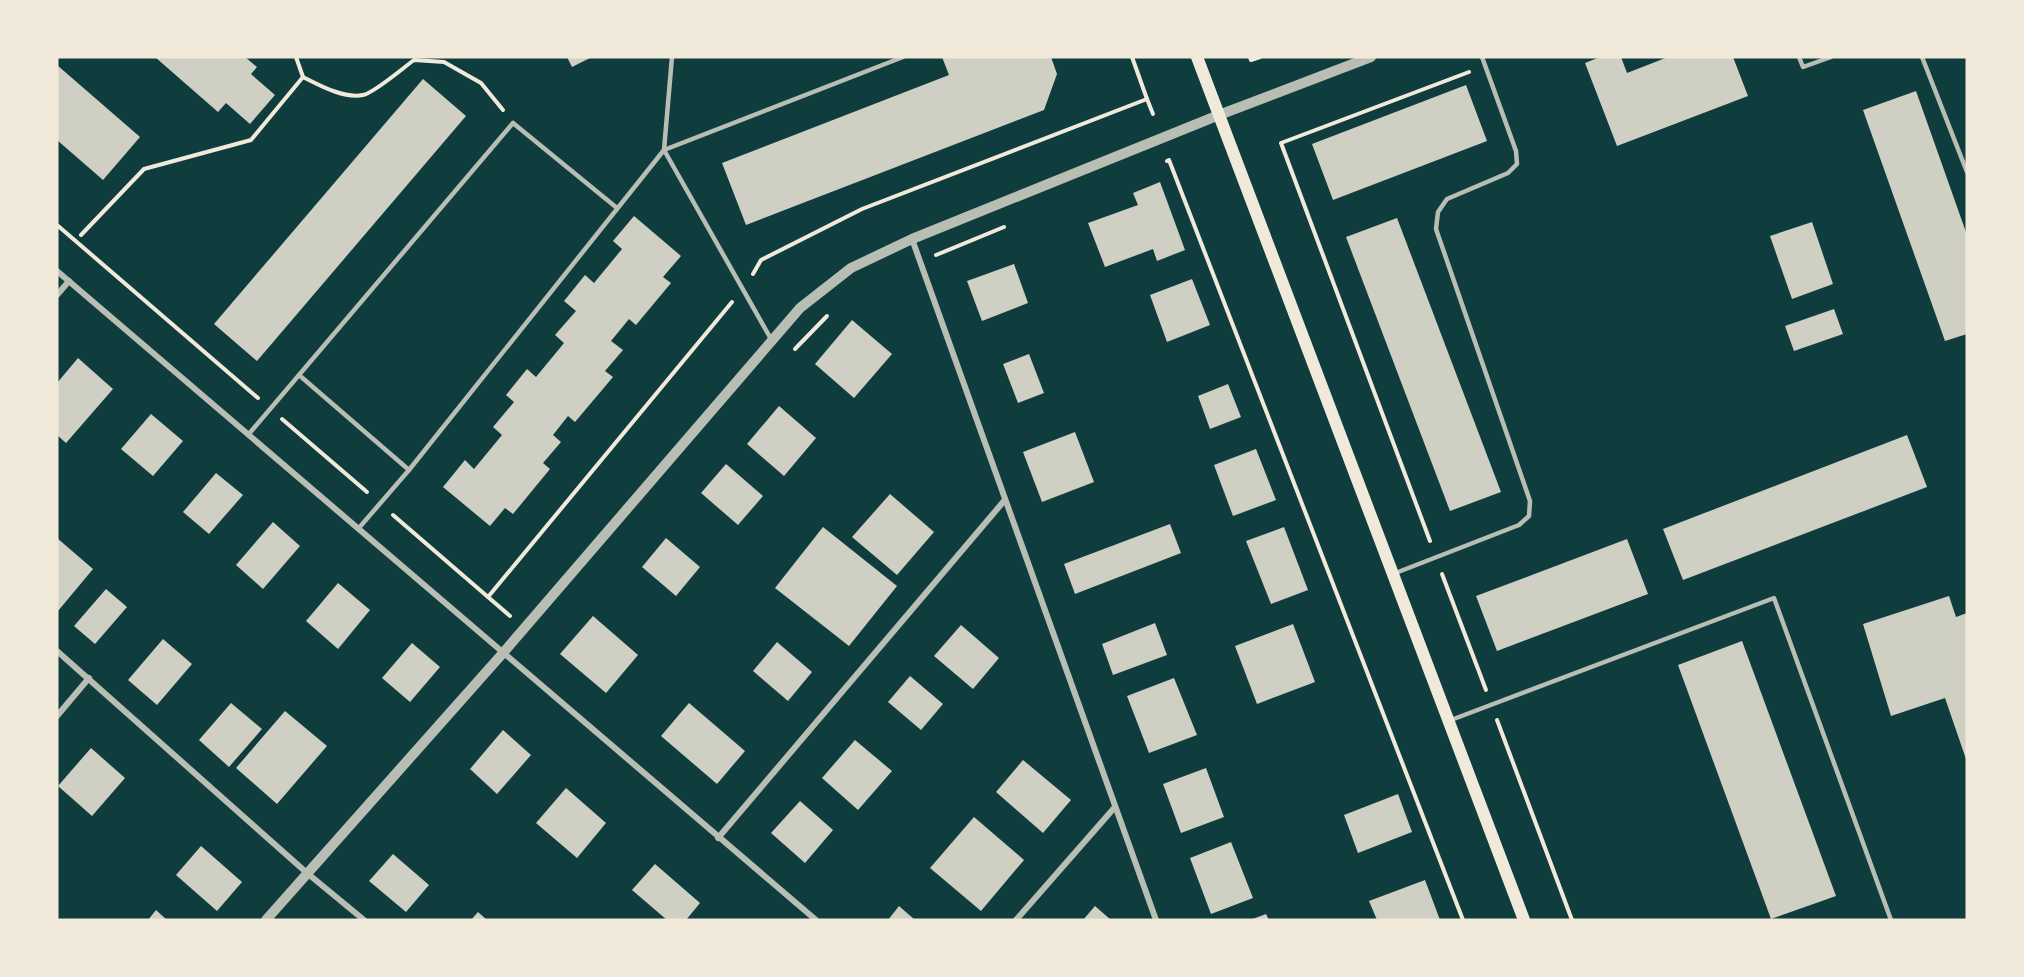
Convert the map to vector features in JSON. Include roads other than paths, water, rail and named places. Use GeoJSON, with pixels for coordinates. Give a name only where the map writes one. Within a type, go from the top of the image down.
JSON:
{"type":"FeatureCollection","features":[{"type":"Feature","properties":{"kind":"main road"},"geometry":{"type":"LineString","coordinates":[[1197,57],[1524,920]]}},
{"type":"Feature","properties":{"kind":"street"},"geometry":{"type":"LineString","coordinates":[[267,920],[503,653],[800,308],[851,268],[912,239],[1219,115],[1371,57]]}},
{"type":"Feature","properties":{"kind":"street"},"geometry":{"type":"LineString","coordinates":[[912,239],[1156,920]]}},
{"type":"Feature","properties":{"kind":"street"},"geometry":{"type":"LineString","coordinates":[[57,271],[816,920]]}},
{"type":"Feature","properties":{"kind":"street"},"geometry":{"type":"LineString","coordinates":[[57,295],[69,281]]}},
{"type":"Feature","properties":{"kind":"street"},"geometry":{"type":"LineString","coordinates":[[718,838],[1004,501]]}},
{"type":"Feature","properties":{"kind":"street"},"geometry":{"type":"LineString","coordinates":[[57,651],[364,920]]}},
{"type":"Feature","properties":{"kind":"street"},"geometry":{"type":"LineString","coordinates":[[57,716],[89,678]]}},
{"type":"Feature","properties":{"kind":"street"},"geometry":{"type":"LineString","coordinates":[[1016,920],[1115,807]]}},
{"type":"Feature","properties":{"kind":"lane"},"geometry":{"type":"LineString","coordinates":[[672,57],[664,150],[773,341]]}},
{"type":"Feature","properties":{"kind":"lane"},"geometry":{"type":"LineString","coordinates":[[358,529],[409,470],[664,150],[903,57]]}},
{"type":"Feature","properties":{"kind":"lane"},"geometry":{"type":"LineString","coordinates":[[1393,574],[1519,525],[1529,516],[1530,501],[1436,229],[1438,212],[1448,199],[1508,173],[1517,164],[1516,151],[1482,57]]}},
{"type":"Feature","properties":{"kind":"lane"},"geometry":{"type":"LineString","coordinates":[[1799,57],[1803,67],[1831,57]]}},
{"type":"Feature","properties":{"kind":"lane"},"geometry":{"type":"LineString","coordinates":[[1922,57],[1967,171]]}},
{"type":"Feature","properties":{"kind":"lane"},"geometry":{"type":"LineString","coordinates":[[248,435],[513,123],[617,208]]}},
{"type":"Feature","properties":{"kind":"lane"},"geometry":{"type":"LineString","coordinates":[[299,375],[409,470]]}},
{"type":"Feature","properties":{"kind":"lane"},"geometry":{"type":"LineString","coordinates":[[1449,721],[1774,598],[1891,920]]}}]}
